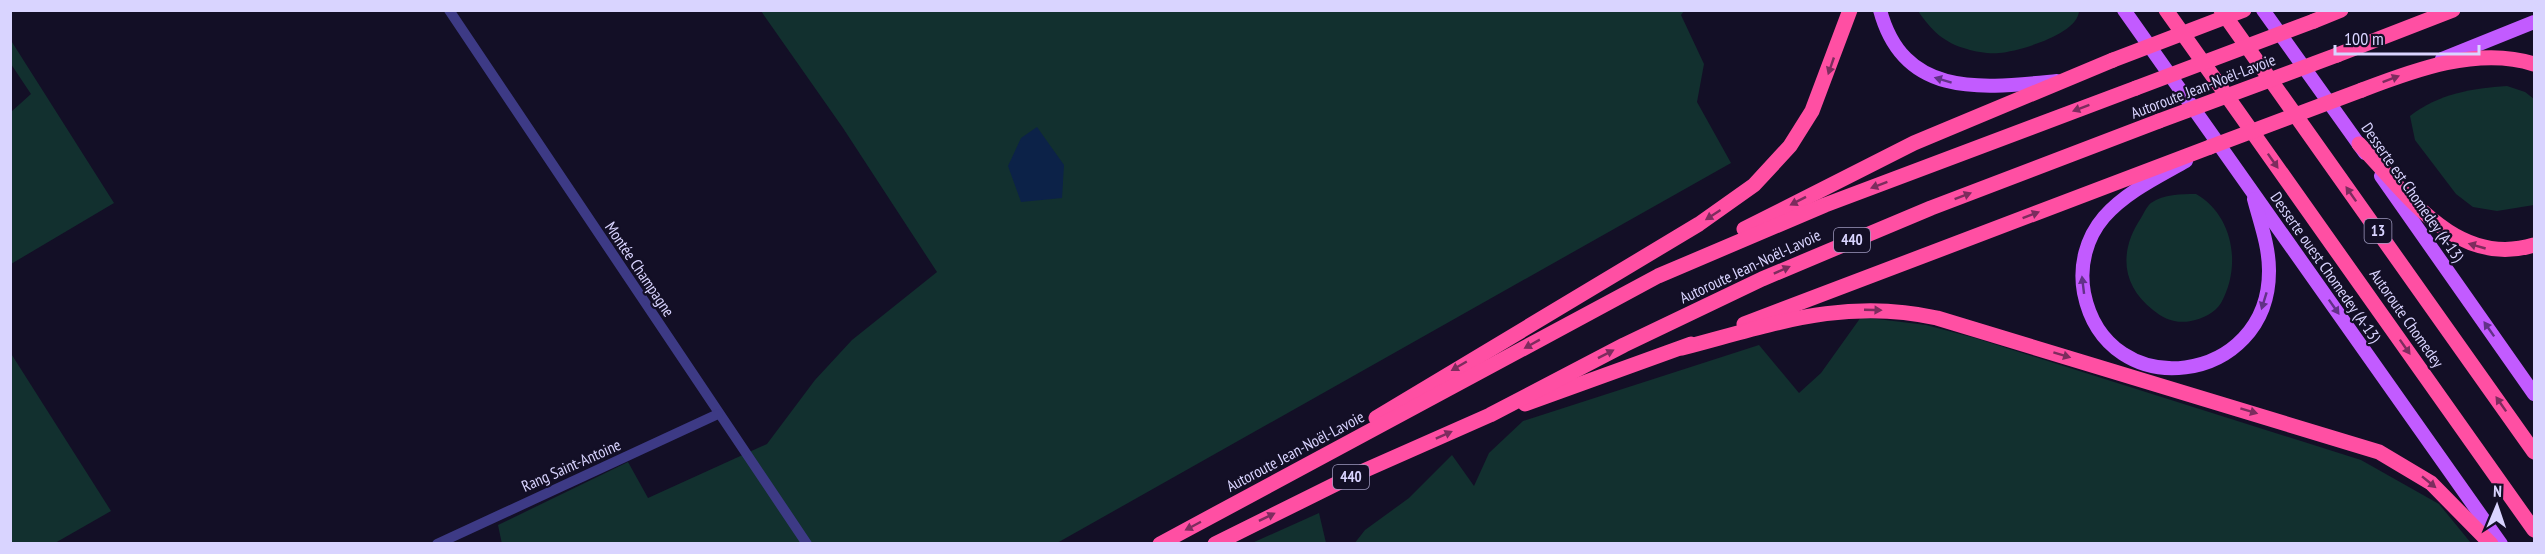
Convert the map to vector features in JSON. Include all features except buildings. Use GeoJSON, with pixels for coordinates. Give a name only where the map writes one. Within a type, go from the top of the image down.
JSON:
{"type":"FeatureCollection","features":[{"type":"Feature","properties":{"kind":"highway"},"geometry":{"type":"LineString","coordinates":[[1282,477],[1439,377],[1699,224],[1754,185],[1790,146],[1812,111],[1850,10]]}},
{"type":"Feature","properties":{"kind":"highway","name":"Autoroute Chomedey"},"geometry":{"type":"LineString","coordinates":[[2166,10],[2535,530]]}},
{"type":"Feature","properties":{"kind":"highway","name":"Autoroute Chomedey"},"geometry":{"type":"LineString","coordinates":[[2221,10],[2535,452]]}},
{"type":"Feature","properties":{"kind":"highway"},"geometry":{"type":"LineString","coordinates":[[1658,276],[1765,218],[1904,148],[2062,80],[2244,10]]}},
{"type":"Feature","properties":{"kind":"highway","name":"Autoroute Jean-Noël-Lavoie"},"geometry":{"type":"LineString","coordinates":[[1160,543],[1658,276],[1825,205],[2341,10]]}},
{"type":"Feature","properties":{"kind":"highway","name":"Autoroute Jean-Noël-Lavoie"},"geometry":{"type":"LineString","coordinates":[[1215,543],[1352,476],[1490,415],[1624,345],[1801,262],[1931,208],[2453,10]]}},
{"type":"Feature","properties":{"kind":"highway"},"geometry":{"type":"LineString","coordinates":[[1490,415],[1560,393],[1682,348],[2184,160],[2210,147],[2421,68],[2490,58],[2535,64]]}},
{"type":"Feature","properties":{"kind":"highway"},"geometry":{"type":"LineString","coordinates":[[2358,144],[2433,221],[2452,236],[2490,249],[2511,250],[2535,245]]}},
{"type":"Feature","properties":{"kind":"highway"},"geometry":{"type":"LineString","coordinates":[[1682,348],[1830,311],[1875,309],[1937,318],[2379,452],[2431,483],[2491,543]]}},
{"type":"Feature","properties":{"kind":"main road"},"geometry":{"type":"LineString","coordinates":[[1880,10],[1887,31],[1898,49],[1911,64],[1935,78],[1964,86],[1983,87],[2062,80]]}},
{"type":"Feature","properties":{"kind":"main road","name":"Desserte ouest Chomedey (A-13)"},"geometry":{"type":"LineString","coordinates":[[2124,10],[2501,543]]}},
{"type":"Feature","properties":{"kind":"main road","name":"Desserte est Chomedey (A-13)"},"geometry":{"type":"LineString","coordinates":[[2263,10],[2535,394]]}},
{"type":"Feature","properties":{"kind":"main road"},"geometry":{"type":"LineString","coordinates":[[2421,68],[2535,22]]}},
{"type":"Feature","properties":{"kind":"main road"},"geometry":{"type":"LineString","coordinates":[[2184,160],[2113,208],[2091,236],[2084,257],[2083,286],[2091,316],[2110,342],[2131,359],[2163,368],[2200,365],[2229,352],[2251,329],[2265,299],[2269,270],[2252,191]]}},
{"type":"Feature","properties":{"kind":"street","name":"Montée Champagne"},"geometry":{"type":"LineString","coordinates":[[449,10],[718,414],[807,543]]}},
{"type":"Feature","properties":{"kind":"street","name":"Rang Saint-Antoine"},"geometry":{"type":"LineString","coordinates":[[437,543],[718,414]]}},
{"type":"Feature","properties":{"kind":"green space"},"geometry":{"type":"Polygon","coordinates":[[[2079,10],[2076,19],[2059,34],[2033,45],[1995,53],[1975,51],[1951,43],[1933,30],[1918,11],[2079,10]]]}},
{"type":"Feature","properties":{"kind":"green space"},"geometry":{"type":"Polygon","coordinates":[[[761,11],[1684,11],[1681,15],[1704,64],[1697,102],[1731,163],[1057,543],[502,544],[498,525],[628,462],[648,498],[767,444],[815,380],[852,340],[937,272],[843,128],[761,11]]]}},
{"type":"Feature","properties":{"kind":"green space"},"geometry":{"type":"Polygon","coordinates":[[[10,39],[114,203],[11,264],[11,112],[31,94],[11,64],[10,39]]]}},
{"type":"Feature","properties":{"kind":"green space"},"geometry":{"type":"Polygon","coordinates":[[[2507,86],[2525,92],[2534,99],[2534,205],[2497,211],[2473,207],[2456,194],[2415,140],[2410,116],[2444,97],[2481,88],[2507,86]]]}},
{"type":"Feature","properties":{"kind":"green space"},"geometry":{"type":"Polygon","coordinates":[[[2196,194],[2209,203],[2226,228],[2232,258],[2231,273],[2221,303],[2215,310],[2195,320],[2175,321],[2161,316],[2142,300],[2129,279],[2127,255],[2134,230],[2151,203],[2167,196],[2196,194]]]}},
{"type":"Feature","properties":{"kind":"green space"},"geometry":{"type":"Polygon","coordinates":[[[1861,317],[1926,325],[1975,338],[2361,460],[2439,504],[2471,543],[1354,544],[1365,530],[1409,498],[1452,455],[1474,486],[1489,453],[1523,421],[1759,345],[1799,393],[1821,373],[1861,317]]]}},
{"type":"Feature","properties":{"kind":"green space"},"geometry":{"type":"Polygon","coordinates":[[[10,352],[111,511],[55,543],[11,543],[10,352]]]}},
{"type":"Feature","properties":{"kind":"green space"},"geometry":{"type":"Polygon","coordinates":[[[1319,513],[1326,543],[1252,543],[1319,513]]]}},
{"type":"Feature","properties":{"kind":"water"},"geometry":{"type":"Polygon","coordinates":[[[1037,127],[1064,165],[1062,198],[1021,202],[1008,166],[1021,138],[1037,127]]]}}]}
